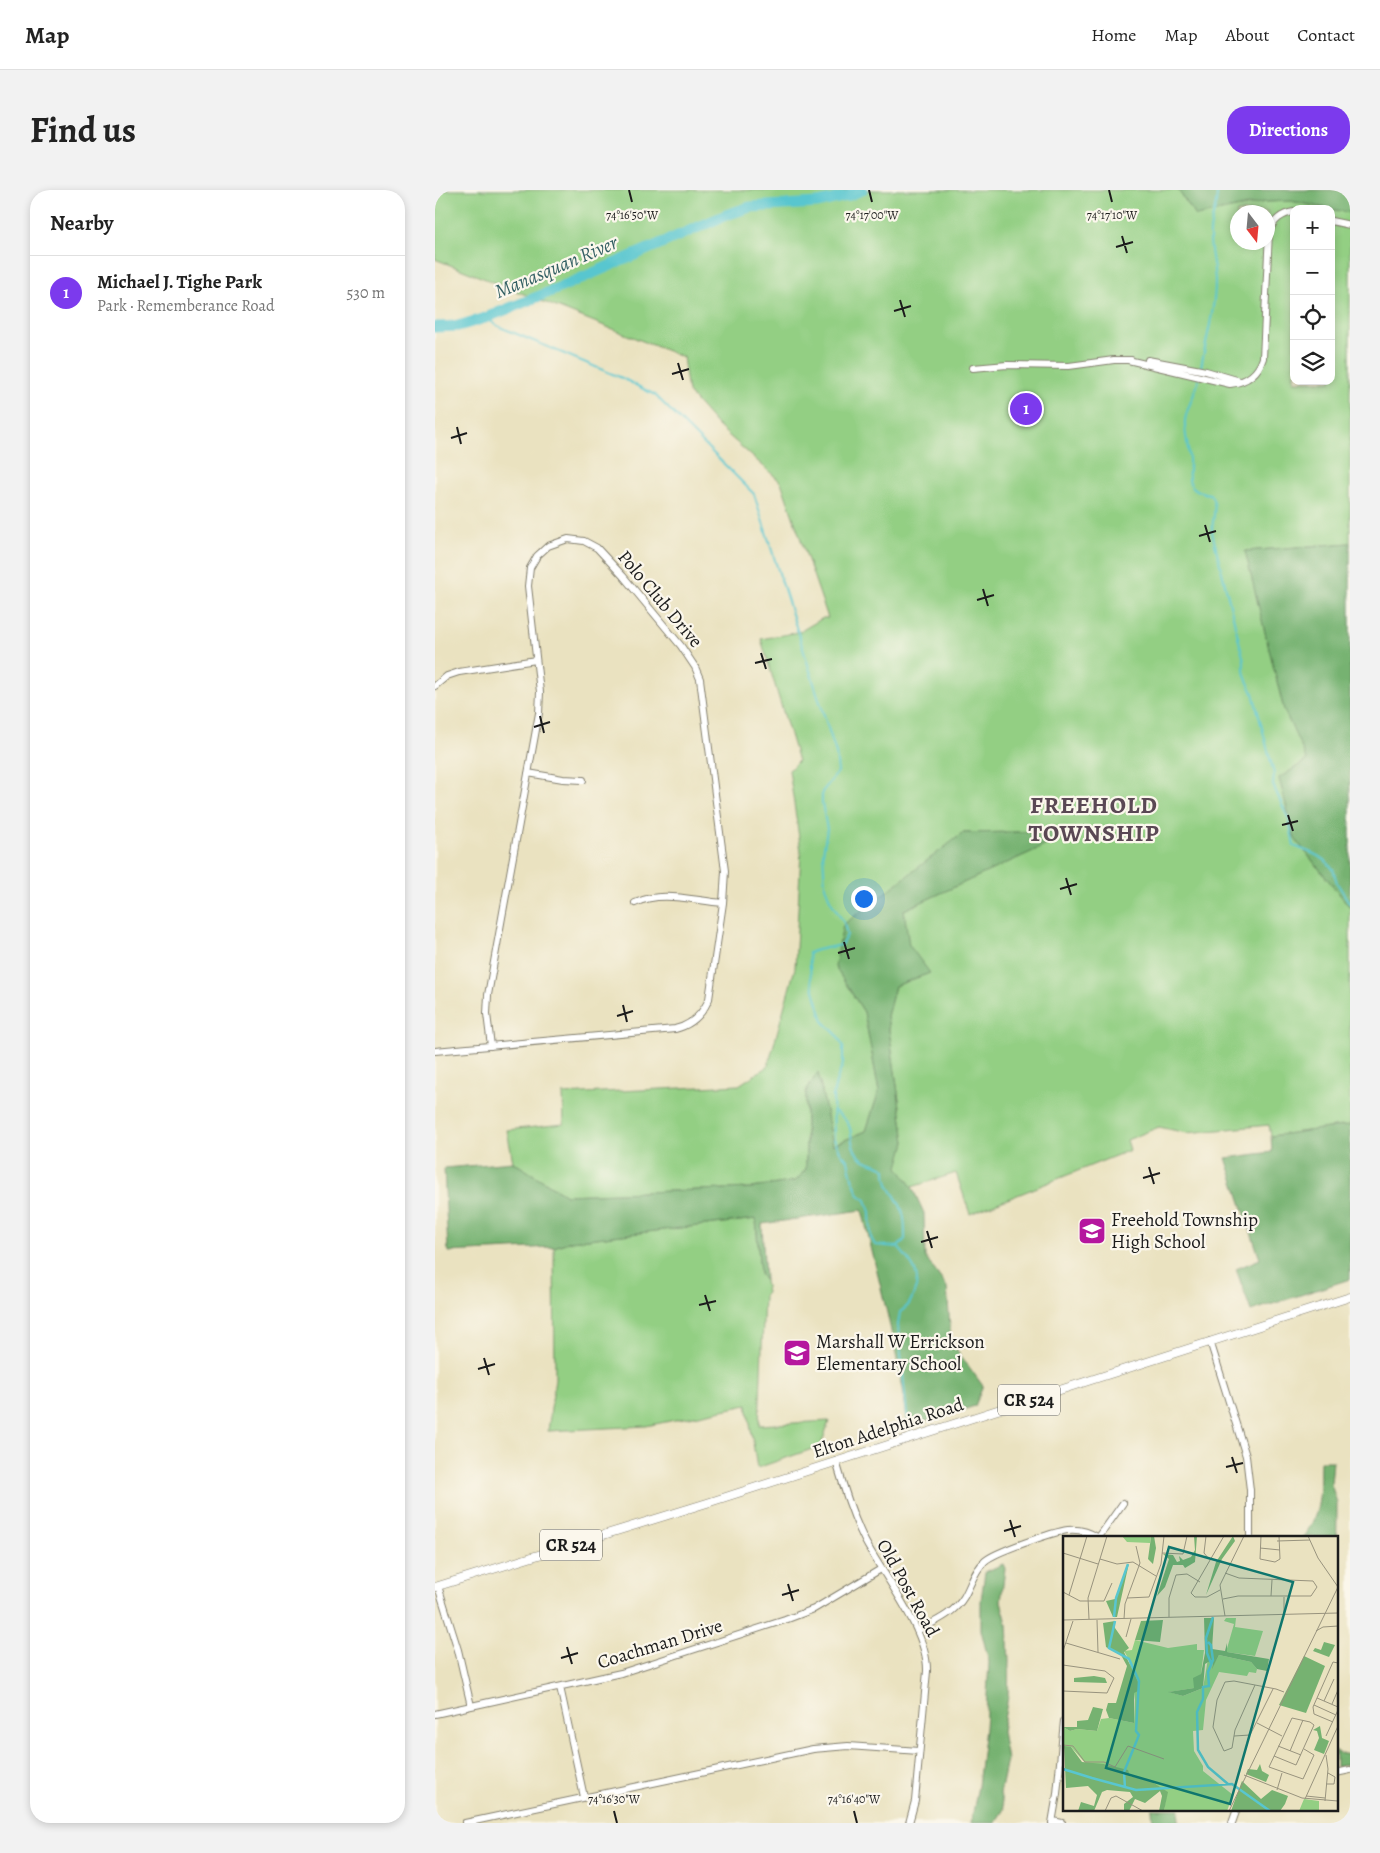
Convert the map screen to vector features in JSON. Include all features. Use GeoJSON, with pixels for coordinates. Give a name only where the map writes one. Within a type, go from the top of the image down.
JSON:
{"type":"FeatureCollection","features":[{"type":"Feature","properties":{"kind":"main road","name":"Elton Adelphia Road"},"geometry":{"type":"LineString","coordinates":[[436,1587],[1350,1297]]}},
{"type":"Feature","properties":{"kind":"street"},"geometry":{"type":"LineString","coordinates":[[973,368],[1007,365],[1069,366],[1128,360],[1205,374],[1230,384],[1240,382],[1256,372],[1263,358],[1269,232],[1278,218],[1290,213]]}},
{"type":"Feature","properties":{"kind":"street"},"geometry":{"type":"LineString","coordinates":[[1335,222],[1350,224]]}},
{"type":"Feature","properties":{"kind":"street","name":"Polo Club Drive"},"geometry":{"type":"LineString","coordinates":[[435,1052],[675,1029],[688,1024],[700,1016],[709,999],[723,903],[725,871],[700,679],[692,661],[681,646],[623,576],[602,553],[590,544],[576,540],[555,542],[541,552],[530,568],[528,586],[540,704],[488,995],[487,1014],[491,1046]]}},
{"type":"Feature","properties":{"kind":"street"},"geometry":{"type":"LineString","coordinates":[[435,686],[447,676],[459,672],[536,660]]}},
{"type":"Feature","properties":{"kind":"street"},"geometry":{"type":"LineString","coordinates":[[528,774],[583,780]]}},
{"type":"Feature","properties":{"kind":"street"},"geometry":{"type":"LineString","coordinates":[[635,903],[647,897],[661,896],[723,903]]}},
{"type":"Feature","properties":{"kind":"street"},"geometry":{"type":"LineString","coordinates":[[1210,1341],[1246,1456],[1250,1490],[1250,1536]]}},
{"type":"Feature","properties":{"kind":"street","name":"Old Post Road"},"geometry":{"type":"LineString","coordinates":[[836,1461],[856,1522],[924,1647],[927,1664],[915,1801],[909,1823]]}},
{"type":"Feature","properties":{"kind":"street"},"geometry":{"type":"LineString","coordinates":[[1099,1536],[1123,1503]]}},
{"type":"Feature","properties":{"kind":"street"},"geometry":{"type":"LineString","coordinates":[[917,1631],[957,1606],[979,1568],[985,1560],[996,1553],[1068,1530],[1081,1530],[1096,1536]]}},
{"type":"Feature","properties":{"kind":"street","name":"Coachman Drive"},"geometry":{"type":"LineString","coordinates":[[435,1714],[621,1673],[785,1620],[814,1609],[881,1569]]}},
{"type":"Feature","properties":{"kind":"street"},"geometry":{"type":"LineString","coordinates":[[436,1587],[458,1650],[471,1706]]}},
{"type":"Feature","properties":{"kind":"street"},"geometry":{"type":"LineString","coordinates":[[560,1687],[583,1797]]}},
{"type":"Feature","properties":{"kind":"street"},"geometry":{"type":"LineString","coordinates":[[1062,1823],[1052,1822],[1063,1729]]}},
{"type":"Feature","properties":{"kind":"street"},"geometry":{"type":"LineString","coordinates":[[465,1823],[813,1749],[855,1746],[919,1751]]}},
{"type":"Feature","properties":{"kind":"street"},"geometry":{"type":"LineString","coordinates":[[1337,1772],[1350,1770]]}},
{"type":"Feature","properties":{"kind":"street"},"geometry":{"type":"LineString","coordinates":[[1232,1823],[1237,1810]]}},
{"type":"Feature","properties":{"kind":"green space"},"geometry":{"type":"Polygon","coordinates":[[[436,190],[1178,190],[1196,216],[1230,209],[1230,250],[1275,250],[1275,205],[1250,205],[1265,202],[1291,201],[1310,205],[1290,205],[1290,385],[1335,385],[1335,210],[1350,213],[1350,543],[1246,551],[1284,710],[1308,760],[1279,778],[1295,839],[1350,907],[1350,1125],[1271,1136],[1269,1125],[1187,1133],[1159,1127],[1127,1140],[1130,1150],[970,1214],[956,1173],[912,1187],[897,1167],[905,1142],[887,1016],[895,986],[929,973],[908,945],[904,910],[1076,831],[963,833],[835,967],[864,1012],[879,1091],[866,1131],[833,1145],[818,1073],[806,1091],[806,1169],[796,1181],[752,1188],[566,1195],[513,1162],[507,1130],[564,1124],[563,1094],[739,1085],[768,1066],[795,968],[801,851],[789,770],[798,761],[761,639],[799,632],[823,618],[828,618],[781,482],[718,426],[688,392],[683,357],[435,259],[436,190]]]}},
{"type":"Feature","properties":{"kind":"green space"},"geometry":{"type":"Polygon","coordinates":[[[1178,190],[1350,190],[1350,213],[1335,210],[1335,205],[1311,205],[1291,201],[1230,205],[1230,209],[1196,216],[1178,190]]]}},
{"type":"Feature","properties":{"kind":"green space"},"geometry":{"type":"Polygon","coordinates":[[[1350,543],[1350,907],[1295,839],[1279,778],[1307,760],[1284,710],[1245,551],[1350,543]]]}},
{"type":"Feature","properties":{"kind":"green space"},"geometry":{"type":"Polygon","coordinates":[[[1077,831],[904,910],[909,945],[930,973],[895,986],[887,1016],[905,1142],[898,1167],[912,1187],[924,1213],[925,1257],[947,1287],[951,1342],[983,1386],[975,1406],[908,1427],[903,1388],[888,1317],[862,1210],[762,1224],[765,1281],[760,1274],[756,1219],[571,1241],[554,1247],[448,1252],[444,1168],[513,1162],[566,1195],[752,1188],[796,1181],[806,1169],[806,1091],[818,1072],[833,1145],[866,1131],[879,1091],[864,1012],[835,967],[843,925],[963,833],[1077,831]]]}},
{"type":"Feature","properties":{"kind":"green space"},"geometry":{"type":"Polygon","coordinates":[[[1350,1125],[1350,1279],[1251,1311],[1236,1269],[1260,1259],[1226,1158],[1272,1152],[1271,1136],[1350,1125]]]}},
{"type":"Feature","properties":{"kind":"green space"},"geometry":{"type":"Polygon","coordinates":[[[756,1219],[760,1274],[765,1281],[767,1293],[764,1296],[759,1425],[829,1421],[821,1446],[757,1468],[747,1405],[646,1426],[548,1431],[555,1379],[554,1247],[571,1241],[756,1219]]]}},
{"type":"Feature","properties":{"kind":"green space"},"geometry":{"type":"Polygon","coordinates":[[[1320,1461],[1333,1461],[1331,1484],[1337,1503],[1337,1536],[1304,1536],[1314,1519],[1319,1501],[1320,1461]]]}},
{"type":"Feature","properties":{"kind":"green space"},"geometry":{"type":"Polygon","coordinates":[[[1003,1564],[1005,1568],[1001,1601],[1007,1623],[1009,1661],[1008,1697],[1002,1731],[1007,1760],[1000,1794],[1004,1809],[995,1823],[971,1823],[978,1786],[985,1728],[989,1662],[981,1630],[981,1600],[985,1572],[1003,1564]]]}},
{"type":"Feature","properties":{"kind":"green space"},"geometry":{"type":"Polygon","coordinates":[[[1337,1751],[1350,1755],[1350,1764],[1337,1767],[1337,1751]]]}},
{"type":"Feature","properties":{"kind":"green space"},"geometry":{"type":"Polygon","coordinates":[[[1152,1810],[1180,1810],[1178,1823],[1153,1823],[1152,1810]]]}},
{"type":"Feature","properties":{"kind":"waterway","name":"Manasquan River"},"geometry":{"type":"LineString","coordinates":[[435,327],[458,326],[485,318],[552,291],[726,215],[750,207],[818,203],[847,196],[862,190]]}},
{"type":"Feature","properties":{"kind":"waterway"},"geometry":{"type":"LineString","coordinates":[[1201,367],[1215,293],[1210,232],[1217,190]]}},
{"type":"Feature","properties":{"kind":"waterway"},"geometry":{"type":"LineString","coordinates":[[485,318],[500,327],[622,378],[655,395],[754,494],[836,753],[838,772],[822,792],[827,829],[823,853],[825,887],[831,902],[844,923],[847,935],[841,945],[809,953],[811,980],[823,1021],[837,1035],[843,1046],[843,1064],[833,1095],[834,1139],[841,1153],[848,1161],[859,1195],[866,1200],[870,1212],[871,1238],[875,1245],[898,1247],[905,1239],[904,1220],[901,1207],[888,1184],[886,1169],[864,1160],[858,1155],[852,1142],[850,1127],[834,1111]]}},
{"type":"Feature","properties":{"kind":"waterway"},"geometry":{"type":"LineString","coordinates":[[1199,379],[1185,420],[1189,455],[1189,480],[1196,490],[1210,494],[1213,499],[1212,532],[1244,661],[1245,675],[1253,693],[1274,774],[1273,785],[1289,820],[1294,846],[1325,860],[1333,869],[1337,883],[1350,904]]}},
{"type":"Feature","properties":{"kind":"waterway"},"geometry":{"type":"LineString","coordinates":[[898,1247],[914,1268],[917,1279],[910,1302],[900,1312],[898,1325],[907,1415],[911,1429]]}},
{"type":"Feature","properties":{"kind":"place","name":"Michael J. Tighe Park"},"geometry":{"type":"Point","coordinates":[1026,409]}},
{"type":"Feature","properties":{"kind":"place","name":"Freehold Township High School"},"geometry":{"type":"Point","coordinates":[1092,1231]}},
{"type":"Feature","properties":{"kind":"place","name":"Marshall W Errickson Elementary School"},"geometry":{"type":"Point","coordinates":[797,1353]}},
{"type":"Feature","properties":{"kind":"district","name":"FREEHOLD TOWNSHIP"},"geometry":{"type":"Point","coordinates":[1094,819]}}]}
